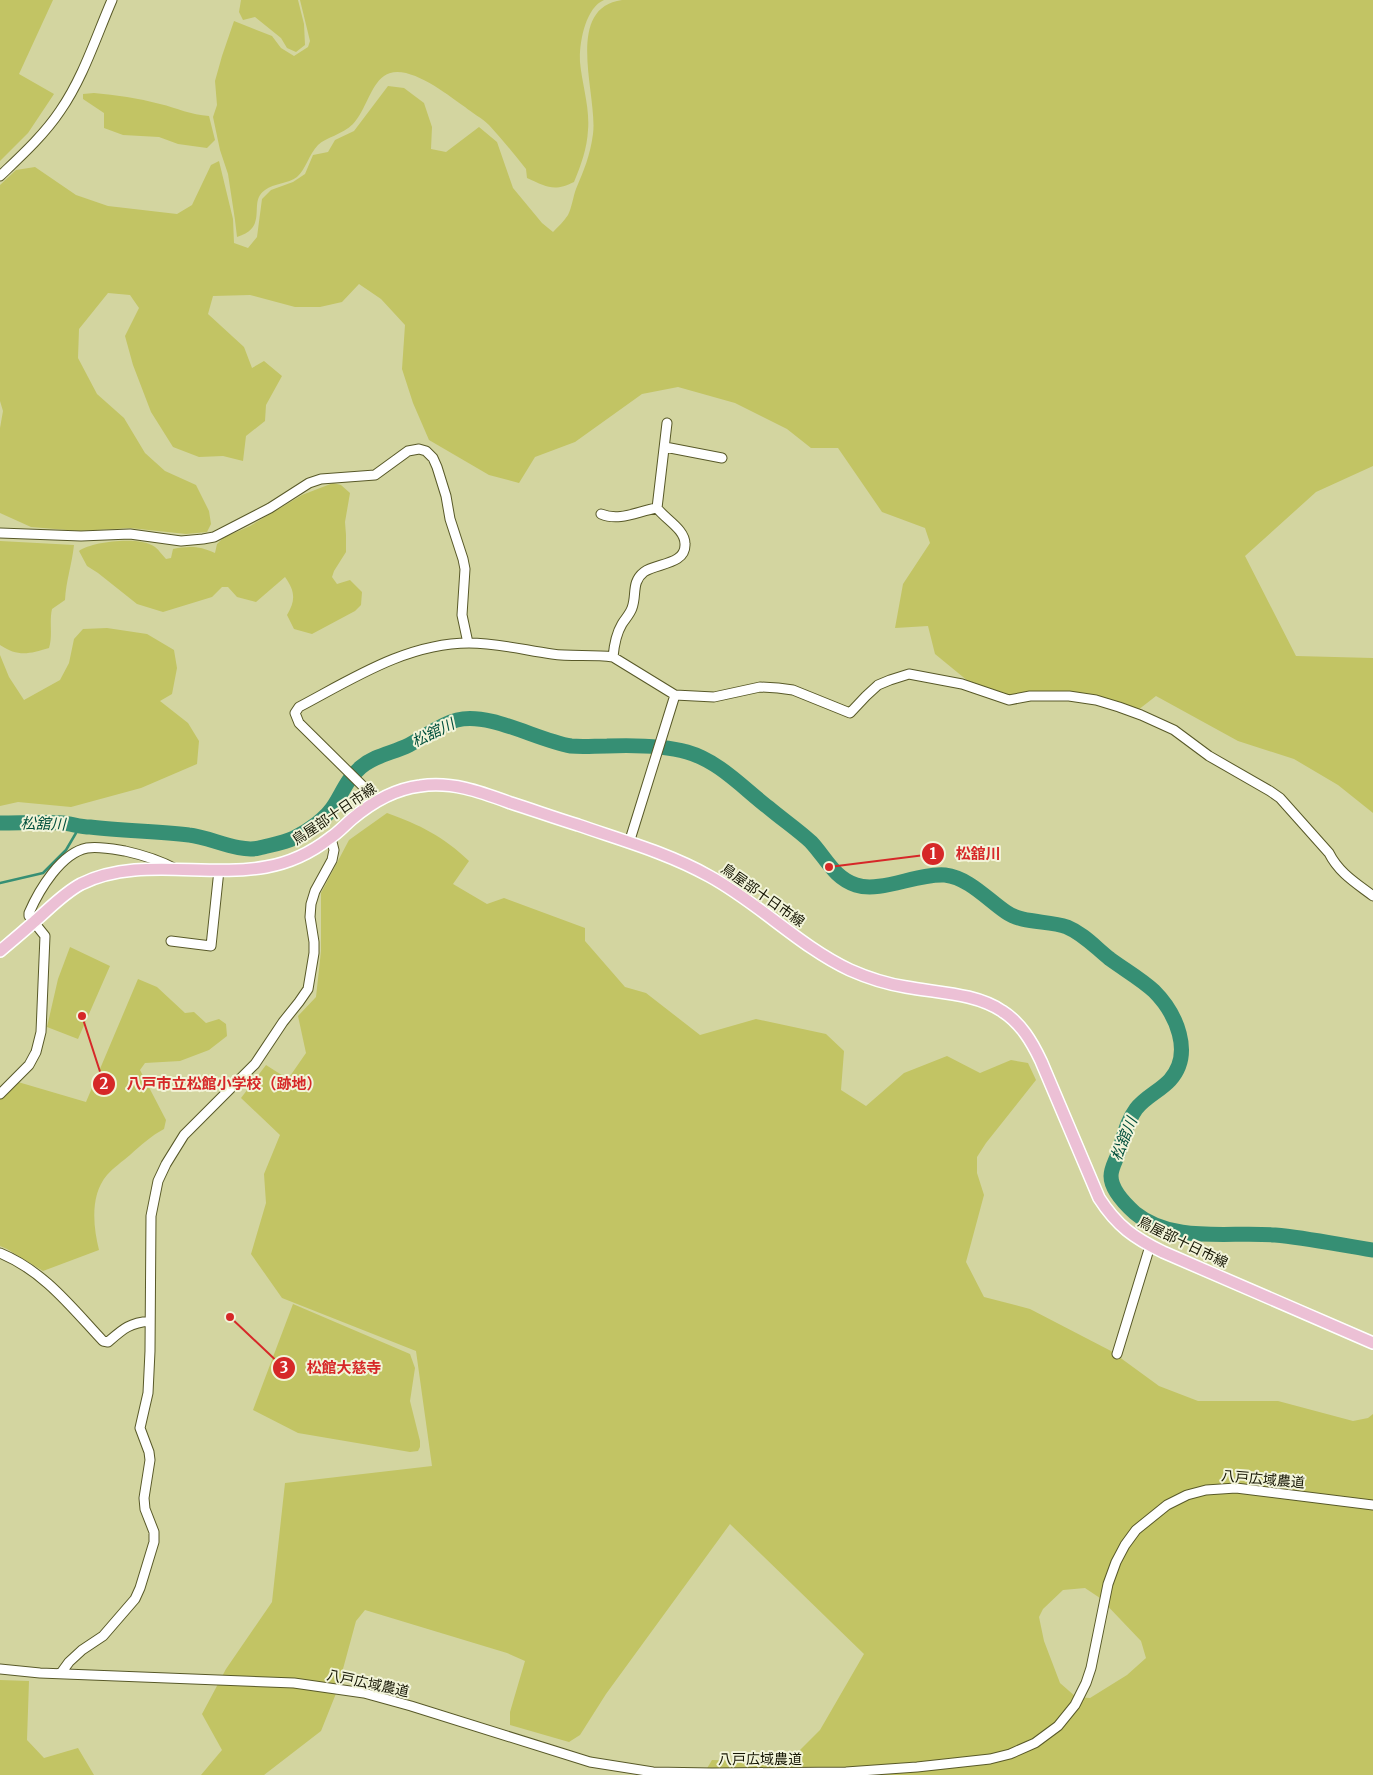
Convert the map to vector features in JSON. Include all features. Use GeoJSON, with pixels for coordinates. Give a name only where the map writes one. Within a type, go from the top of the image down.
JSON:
{"type":"FeatureCollection","features":[{"type":"Feature","properties":{"kind":"main road","name":"鳥屋部十日市線"},"geometry":{"type":"LineString","coordinates":[[0,952],[61,897],[79,885],[99,876],[134,870],[249,869],[286,862],[307,853],[331,838],[353,818],[378,801],[396,792],[417,786],[442,784],[475,790],[629,843],[709,875],[829,960],[851,970],[876,980],[980,1000],[1003,1011],[1022,1029],[1032,1042],[1099,1198],[1116,1222],[1127,1232],[1150,1246],[1373,1343]]}},
{"type":"Feature","properties":{"kind":"street"},"geometry":{"type":"LineString","coordinates":[[0,176],[27,150],[60,111],[84,68],[112,0]]}},
{"type":"Feature","properties":{"kind":"street"},"geometry":{"type":"LineString","coordinates":[[612,657],[616,635],[632,609],[635,585],[638,578],[649,570],[678,558],[684,552],[683,536],[658,508],[667,423]]}},
{"type":"Feature","properties":{"kind":"street"},"geometry":{"type":"LineString","coordinates":[[665,447],[722,458]]}},
{"type":"Feature","properties":{"kind":"street"},"geometry":{"type":"LineString","coordinates":[[0,533],[81,536],[130,534],[181,541],[204,539],[214,536],[270,508],[309,483],[321,479],[375,475],[408,451],[419,449],[426,451],[434,458],[463,559],[465,569],[462,615],[468,643]]}},
{"type":"Feature","properties":{"kind":"street"},"geometry":{"type":"LineString","coordinates":[[601,514],[618,518],[658,508]]}},
{"type":"Feature","properties":{"kind":"street"},"geometry":{"type":"LineString","coordinates":[[378,801],[299,723],[295,713],[299,707],[380,664],[414,651],[468,643],[508,646],[554,654],[612,657],[674,695],[714,698],[760,687],[778,688],[793,690],[850,713],[878,685],[909,674],[962,684],[1009,700],[1030,696],[1069,696],[1096,700],[1141,714],[1174,730],[1209,756],[1280,798],[1329,853],[1343,874],[1373,896]]}},
{"type":"Feature","properties":{"kind":"street"},"geometry":{"type":"LineString","coordinates":[[629,843],[674,695]]}},
{"type":"Feature","properties":{"kind":"street"},"geometry":{"type":"LineString","coordinates":[[61,1673],[69,1662],[82,1650],[103,1636],[135,1599],[154,1542],[154,1532],[145,1509],[144,1498],[150,1452],[140,1428],[148,1393],[151,1216],[158,1181],[184,1135],[255,1064],[308,989],[314,953],[310,917],[311,904],[315,891],[332,860],[334,850],[331,838]]}},
{"type":"Feature","properties":{"kind":"street"},"geometry":{"type":"LineString","coordinates":[[0,1094],[30,1065],[36,1052],[41,1032],[45,936],[29,916],[29,913],[48,880],[64,860],[81,849],[95,847],[131,852],[165,863],[179,870]]}},
{"type":"Feature","properties":{"kind":"street"},"geometry":{"type":"LineString","coordinates":[[170,941],[211,946],[219,870]]}},
{"type":"Feature","properties":{"kind":"street"},"geometry":{"type":"LineString","coordinates":[[1117,1354],[1150,1246]]}},
{"type":"Feature","properties":{"kind":"street"},"geometry":{"type":"LineString","coordinates":[[0,1253],[12,1258],[40,1276],[80,1314],[103,1341],[108,1342],[125,1328],[136,1322],[150,1321]]}},
{"type":"Feature","properties":{"kind":"street","name":"八戸広域農道"},"geometry":{"type":"LineString","coordinates":[[0,1669],[276,1682],[331,1687],[386,1698],[590,1762],[653,1772],[846,1772],[990,1759],[1010,1754],[1035,1743],[1058,1726],[1074,1705],[1086,1683],[1091,1668],[1108,1584],[1116,1562],[1136,1530],[1167,1505],[1187,1495],[1206,1490],[1236,1488],[1373,1505]]}},
{"type":"Feature","properties":{"kind":"shaded area"},"geometry":{"type":"Polygon","coordinates":[[[0,0],[53,0],[19,74],[54,94],[28,133],[0,161],[0,0]]]}},
{"type":"Feature","properties":{"kind":"shaded area"},"geometry":{"type":"Polygon","coordinates":[[[241,0],[298,0],[304,24],[305,45],[296,52],[287,48],[281,38],[255,17],[243,20],[239,12],[241,0]]]}},
{"type":"Feature","properties":{"kind":"shaded area"},"geometry":{"type":"Polygon","coordinates":[[[300,0],[604,0],[597,4],[592,11],[584,27],[582,37],[580,62],[587,105],[588,130],[583,157],[574,182],[556,188],[527,178],[526,169],[483,120],[426,81],[403,72],[393,72],[379,80],[353,124],[318,145],[297,177],[269,188],[260,195],[256,221],[253,227],[247,233],[237,237],[228,174],[220,150],[213,117],[217,105],[215,81],[234,21],[272,36],[281,48],[294,56],[308,47],[310,41],[300,0]]]}},
{"type":"Feature","properties":{"kind":"shaded area"},"geometry":{"type":"Polygon","coordinates":[[[622,0],[1373,0],[1373,466],[1316,492],[1245,556],[1296,656],[1373,658],[1373,813],[1338,785],[1294,759],[1238,741],[1156,696],[1138,710],[1110,703],[999,694],[974,686],[935,654],[928,626],[895,628],[903,584],[930,543],[925,528],[882,512],[838,448],[811,448],[787,429],[735,403],[678,387],[642,394],[575,442],[535,457],[519,483],[489,475],[429,440],[413,403],[402,369],[405,325],[381,299],[359,284],[342,302],[320,307],[295,307],[250,295],[213,296],[208,314],[244,347],[252,368],[264,361],[282,376],[266,405],[265,421],[246,436],[243,461],[223,456],[199,457],[173,447],[151,412],[133,365],[125,336],[139,308],[130,295],[108,293],[79,329],[78,358],[97,394],[124,418],[145,453],[165,471],[196,485],[209,511],[211,524],[207,532],[186,534],[130,528],[79,531],[31,527],[0,513],[0,428],[3,411],[0,401],[0,185],[16,170],[35,167],[76,195],[108,206],[177,214],[192,205],[211,165],[219,161],[233,219],[234,243],[248,248],[257,237],[262,199],[271,190],[293,182],[305,174],[313,155],[328,152],[335,140],[354,131],[388,86],[404,88],[424,103],[432,127],[431,149],[446,152],[479,127],[497,142],[513,188],[542,223],[553,232],[568,215],[592,142],[593,118],[587,56],[588,36],[593,19],[604,6],[622,0]]]}},
{"type":"Feature","properties":{"kind":"shaded area"},"geometry":{"type":"Polygon","coordinates":[[[94,93],[144,100],[190,113],[209,116],[215,140],[207,148],[178,144],[159,137],[123,135],[104,128],[104,113],[83,99],[83,94],[94,93]]]}},
{"type":"Feature","properties":{"kind":"shaded area"},"geometry":{"type":"Polygon","coordinates":[[[333,483],[341,485],[350,493],[345,522],[346,552],[332,577],[337,584],[350,580],[362,592],[361,605],[355,611],[312,634],[294,629],[287,615],[292,605],[293,596],[291,587],[285,577],[256,602],[237,597],[228,587],[222,587],[212,597],[163,612],[137,604],[87,566],[79,551],[106,542],[128,541],[148,544],[156,548],[166,559],[171,558],[173,549],[179,548],[199,548],[215,553],[217,544],[223,538],[250,526],[302,495],[333,483]]]}},
{"type":"Feature","properties":{"kind":"shaded area"},"geometry":{"type":"Polygon","coordinates":[[[0,541],[74,545],[65,600],[52,609],[49,648],[35,652],[18,653],[0,645],[0,541]]]}},
{"type":"Feature","properties":{"kind":"shaded area"},"geometry":{"type":"Polygon","coordinates":[[[107,628],[147,634],[174,650],[177,668],[172,694],[160,701],[188,723],[199,741],[197,764],[141,788],[71,807],[18,802],[0,806],[0,655],[9,677],[24,700],[60,680],[69,663],[74,639],[83,629],[107,628]]]}},
{"type":"Feature","properties":{"kind":"shaded area"},"geometry":{"type":"Polygon","coordinates":[[[387,813],[431,832],[469,861],[453,884],[487,904],[504,898],[585,928],[585,941],[625,987],[646,993],[700,1035],[756,1019],[826,1034],[844,1051],[841,1090],[866,1106],[904,1073],[947,1056],[980,1073],[1011,1060],[1028,1063],[1036,1080],[977,1157],[977,1173],[984,1195],[966,1262],[984,1297],[1030,1309],[1111,1351],[1159,1386],[1198,1401],[1278,1401],[1353,1421],[1368,1418],[1373,1414],[1373,1775],[703,1775],[712,1760],[747,1761],[768,1765],[791,1759],[820,1730],[864,1654],[730,1524],[606,1694],[580,1735],[569,1742],[510,1725],[510,1712],[525,1661],[507,1653],[365,1610],[356,1621],[337,1691],[321,1731],[264,1775],[201,1775],[222,1750],[202,1714],[226,1669],[272,1602],[285,1483],[432,1466],[416,1351],[282,1298],[251,1254],[266,1203],[264,1174],[280,1135],[241,1098],[266,1065],[288,1079],[306,1053],[298,1016],[316,997],[321,951],[321,893],[349,840],[387,813]],[[1085,1588],[1063,1590],[1043,1609],[1039,1617],[1044,1641],[1060,1683],[1076,1697],[1090,1698],[1127,1675],[1146,1658],[1141,1641],[1100,1598],[1085,1588]]]}},
{"type":"Feature","properties":{"kind":"shaded area"},"geometry":{"type":"Polygon","coordinates":[[[70,947],[110,966],[78,1039],[47,1027],[58,979],[70,947]]]}},
{"type":"Feature","properties":{"kind":"shaded area"},"geometry":{"type":"Polygon","coordinates":[[[138,979],[157,987],[185,1013],[194,1012],[206,1023],[219,1019],[226,1024],[227,1036],[209,1050],[180,1061],[145,1063],[140,1070],[166,1120],[164,1129],[146,1141],[115,1167],[102,1183],[95,1201],[94,1211],[95,1231],[99,1250],[43,1271],[0,1246],[0,1099],[18,1082],[86,1102],[138,979]]]}},
{"type":"Feature","properties":{"kind":"shaded area"},"geometry":{"type":"Polygon","coordinates":[[[293,1304],[410,1354],[415,1368],[410,1401],[420,1441],[418,1451],[410,1452],[298,1433],[253,1410],[293,1304]]]}},
{"type":"Feature","properties":{"kind":"shaded area"},"geometry":{"type":"Polygon","coordinates":[[[0,1680],[29,1681],[27,1740],[44,1758],[78,1748],[94,1775],[0,1775],[0,1680]]]}},
{"type":"Feature","properties":{"kind":"waterway","name":"松舘川"},"geometry":{"type":"LineString","coordinates":[[0,823],[63,823],[87,827],[177,834],[197,836],[234,847],[259,848],[290,840],[317,824],[332,809],[346,785],[366,763],[403,748],[445,724],[457,720],[470,719],[499,723],[571,746],[648,746],[687,752],[699,756],[720,768],[801,833],[811,842],[836,873],[848,882],[866,887],[877,887],[934,875],[954,877],[970,885],[1013,916],[1060,925],[1073,930],[1154,991],[1169,1010],[1175,1022],[1179,1034],[1181,1058],[1170,1080],[1136,1109],[1130,1119],[1112,1169],[1113,1186],[1123,1201],[1135,1213],[1150,1223],[1184,1233],[1275,1235],[1373,1250]]}},
{"type":"Feature","properties":{"kind":"waterway"},"geometry":{"type":"LineString","coordinates":[[0,883],[43,873],[66,850],[76,833],[76,825]]}},
{"type":"Feature","properties":{"kind":"place","name":"松舘川"},"geometry":{"type":"Point","coordinates":[829,867]}},
{"type":"Feature","properties":{"kind":"place","name":"八戸市立松館小学校（跡地）"},"geometry":{"type":"Point","coordinates":[82,1016]}},
{"type":"Feature","properties":{"kind":"place","name":"松館大慈寺"},"geometry":{"type":"Point","coordinates":[230,1317]}}]}
